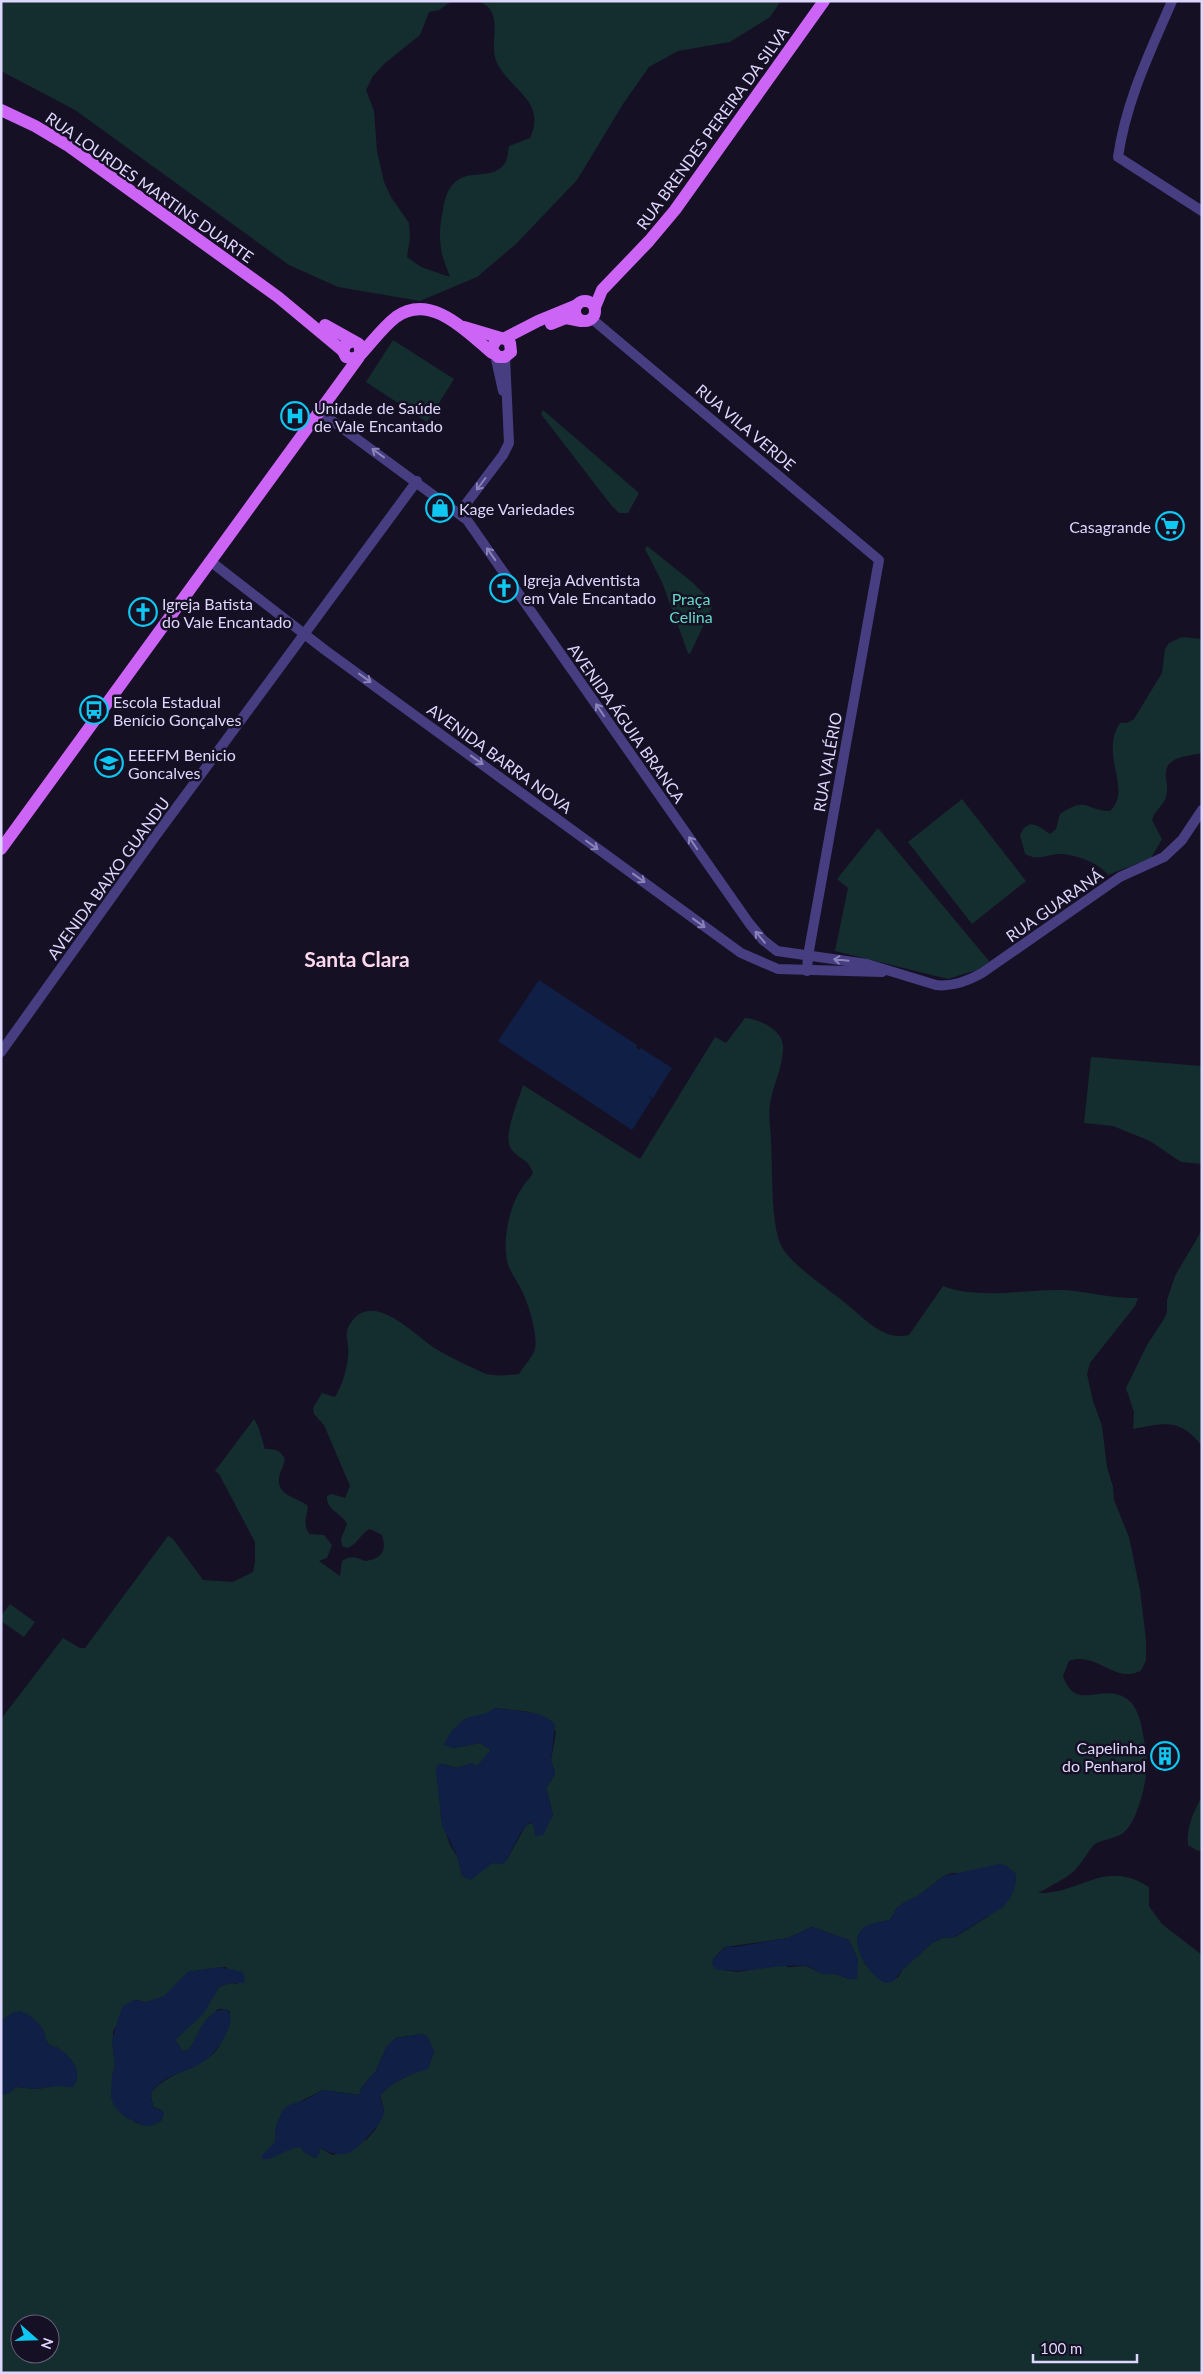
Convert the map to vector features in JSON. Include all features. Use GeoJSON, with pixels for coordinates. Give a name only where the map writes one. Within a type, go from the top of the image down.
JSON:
{"type":"FeatureCollection","features":[{"type":"Feature","properties":{"kind":"main road","name":"RUA BRENDES PEREIRA DA SILVA"},"geometry":{"type":"LineString","coordinates":[[590,316],[600,293],[675,210],[824,1]]}},
{"type":"Feature","properties":{"kind":"main road","name":"RUA LOURDES MARTINS DUARTE"},"geometry":{"type":"LineString","coordinates":[[1,110],[35,126],[67,145],[278,297],[334,340],[344,352]]}},
{"type":"Feature","properties":{"kind":"main road","name":"RUA BRENDES PEREIRA DA SILVA"},"geometry":{"type":"LineString","coordinates":[[506,340],[538,321],[579,303],[621,270]]}},
{"type":"Feature","properties":{"kind":"main road","name":"RUA LOURDES MARTINS DUARTE"},"geometry":{"type":"LineString","coordinates":[[278,297],[357,348]]}},
{"type":"Feature","properties":{"kind":"main road"},"geometry":{"type":"LineString","coordinates":[[589,301],[590,316],[575,314],[579,303],[589,301]]}},
{"type":"Feature","properties":{"kind":"main road"},"geometry":{"type":"LineString","coordinates":[[1,849],[336,388],[357,348],[404,313],[417,310],[437,313],[462,326],[506,340],[511,352],[499,357]]}},
{"type":"Feature","properties":{"kind":"main road"},"geometry":{"type":"LineString","coordinates":[[499,357],[492,344],[560,319],[590,316]]}},
{"type":"Feature","properties":{"kind":"main road"},"geometry":{"type":"LineString","coordinates":[[462,326],[499,357]]}},
{"type":"Feature","properties":{"kind":"main road"},"geometry":{"type":"LineString","coordinates":[[344,352],[353,360],[357,348]]}},
{"type":"Feature","properties":{"kind":"main road"},"geometry":{"type":"LineString","coordinates":[[336,388],[342,373],[344,352]]}},
{"type":"Feature","properties":{"kind":"street"},"geometry":{"type":"LineString","coordinates":[[1172,1],[1137,81],[1126,118],[1118,157],[1202,210]]}},
{"type":"Feature","properties":{"kind":"street","name":"RUA VILA VERDE"},"geometry":{"type":"LineString","coordinates":[[590,316],[879,560]]}},
{"type":"Feature","properties":{"kind":"street"},"geometry":{"type":"LineString","coordinates":[[459,513],[503,455],[509,443],[507,406],[499,357]]}},
{"type":"Feature","properties":{"kind":"street","name":"AVENIDA ÁGUIA BRANCA"},"geometry":{"type":"LineString","coordinates":[[319,410],[459,513],[473,528],[749,923],[772,949]]}},
{"type":"Feature","properties":{"kind":"street","name":"AVENIDA BAIXO GUANDU"},"geometry":{"type":"LineString","coordinates":[[1,1052],[417,481]]}},
{"type":"Feature","properties":{"kind":"street","name":"RUA VALÉRIO"},"geometry":{"type":"LineString","coordinates":[[807,971],[808,956],[879,560]]}},
{"type":"Feature","properties":{"kind":"street","name":"AVENIDA BARRA NOVA"},"geometry":{"type":"LineString","coordinates":[[210,561],[305,634],[741,953],[778,969]]}},
{"type":"Feature","properties":{"kind":"street","name":"RUA GUARANÁ"},"geometry":{"type":"LineString","coordinates":[[772,949],[867,964],[944,986],[973,978],[1120,877],[1164,857],[1182,840],[1202,810]]}},
{"type":"Feature","properties":{"kind":"street"},"geometry":{"type":"LineString","coordinates":[[762,963],[768,959],[772,949]]}},
{"type":"Feature","properties":{"kind":"street","name":"RUA GUARANÁ"},"geometry":{"type":"LineString","coordinates":[[778,969],[876,972],[905,975]]}},
{"type":"Feature","properties":{"kind":"green space"},"geometry":{"type":"Polygon","coordinates":[[[1,1],[452,1],[439,10],[429,12],[420,35],[384,64],[373,76],[366,90],[374,111],[377,151],[384,182],[391,197],[409,223],[410,238],[407,257],[421,267],[450,277],[442,256],[440,238],[441,220],[448,193],[455,183],[463,177],[492,173],[500,169],[506,161],[509,146],[530,138],[534,125],[531,105],[503,73],[497,63],[492,12],[487,6],[478,1],[781,1],[770,17],[730,42],[678,51],[649,67],[623,104],[577,180],[516,244],[477,277],[420,301],[338,287],[289,265],[75,110],[1,71],[1,1]]]}},
{"type":"Feature","properties":{"kind":"green space"},"geometry":{"type":"Polygon","coordinates":[[[393,340],[454,379],[427,422],[366,382],[393,340]]]}},
{"type":"Feature","properties":{"kind":"green space"},"geometry":{"type":"Polygon","coordinates":[[[543,410],[639,493],[628,513],[619,513],[611,505],[541,414],[543,410]]]}},
{"type":"Feature","properties":{"kind":"green space","name":"Praça Celina"},"geometry":{"type":"Polygon","coordinates":[[[647,546],[692,582],[712,602],[712,607],[690,654],[688,653],[662,582],[645,549],[647,546]]]}},
{"type":"Feature","properties":{"kind":"green space"},"geometry":{"type":"Polygon","coordinates":[[[1182,637],[1202,639],[1202,753],[1177,759],[1168,765],[1166,771],[1166,797],[1152,820],[1162,839],[1151,858],[1108,875],[1098,866],[1072,855],[1059,854],[1034,857],[1025,854],[1020,835],[1024,828],[1030,824],[1038,826],[1050,834],[1056,829],[1060,814],[1069,808],[1086,805],[1110,811],[1116,803],[1118,782],[1114,759],[1114,735],[1120,723],[1127,723],[1134,719],[1162,673],[1165,649],[1169,643],[1182,637]]]}},
{"type":"Feature","properties":{"kind":"green space"},"geometry":{"type":"Polygon","coordinates":[[[962,799],[1026,881],[972,924],[908,842],[962,799]]]}},
{"type":"Feature","properties":{"kind":"green space"},"geometry":{"type":"Polygon","coordinates":[[[878,828],[989,961],[983,968],[948,979],[835,951],[848,888],[837,879],[878,828]]]}},
{"type":"Feature","properties":{"kind":"green space"},"geometry":{"type":"Polygon","coordinates":[[[745,1018],[763,1023],[774,1030],[781,1039],[783,1045],[782,1060],[771,1097],[769,1113],[774,1211],[778,1237],[782,1247],[794,1262],[870,1324],[892,1335],[909,1335],[943,1286],[957,1290],[987,1293],[1061,1290],[1138,1298],[1135,1306],[1090,1363],[1087,1374],[1093,1401],[1102,1426],[1107,1467],[1113,1487],[1114,1500],[1129,1537],[1140,1590],[1146,1640],[1146,1660],[1141,1671],[1129,1674],[1114,1671],[1093,1661],[1077,1659],[1069,1661],[1063,1676],[1068,1687],[1075,1693],[1083,1695],[1118,1694],[1131,1703],[1137,1712],[1142,1729],[1147,1770],[1141,1800],[1128,1828],[1120,1835],[1095,1844],[1074,1871],[1038,1893],[1054,1892],[1106,1876],[1133,1879],[1149,1887],[1149,1906],[1162,1924],[1202,1955],[1202,2373],[1,2373],[1,2094],[9,2093],[16,2087],[37,2089],[69,2086],[58,2048],[50,2045],[45,2040],[44,2031],[27,2014],[15,2012],[1,2021],[1,1719],[63,1638],[80,1648],[85,1648],[168,1536],[173,1539],[203,1580],[233,1582],[253,1572],[255,1542],[219,1474],[215,1471],[254,1419],[265,1449],[277,1451],[285,1459],[279,1477],[281,1489],[289,1496],[308,1506],[306,1528],[310,1534],[324,1535],[332,1545],[327,1558],[319,1561],[340,1576],[342,1561],[345,1559],[353,1557],[365,1561],[379,1556],[384,1546],[382,1535],[370,1529],[351,1546],[347,1548],[342,1546],[341,1539],[347,1524],[329,1505],[327,1496],[332,1494],[345,1498],[350,1486],[324,1425],[314,1414],[313,1408],[322,1393],[335,1397],[341,1386],[348,1359],[348,1327],[359,1314],[370,1311],[381,1312],[405,1325],[436,1349],[484,1373],[492,1375],[519,1374],[532,1355],[536,1343],[534,1327],[524,1295],[510,1269],[506,1254],[507,1229],[511,1211],[523,1186],[533,1173],[527,1162],[515,1154],[509,1144],[510,1128],[523,1085],[640,1159],[715,1037],[726,1043],[745,1018]],[[495,1708],[489,1713],[465,1719],[450,1735],[453,1748],[480,1743],[491,1750],[477,1767],[472,1763],[457,1768],[442,1764],[436,1770],[441,1818],[450,1845],[458,1858],[462,1876],[493,1863],[506,1861],[526,1825],[553,1815],[546,1788],[555,1774],[551,1760],[556,1732],[538,1715],[529,1712],[495,1708]],[[952,1873],[944,1876],[918,1896],[897,1908],[890,1920],[880,1922],[859,1950],[865,1964],[898,1978],[902,1970],[932,1943],[942,1938],[955,1937],[989,1916],[961,1873],[952,1873]],[[812,1927],[788,1938],[725,1947],[713,1959],[723,1970],[737,1972],[781,1965],[789,1967],[806,1966],[823,1974],[836,1974],[849,1979],[858,1960],[849,1940],[812,1927]],[[226,1967],[188,1972],[164,1997],[147,2002],[134,2000],[113,2031],[115,2066],[112,2075],[134,2122],[148,2125],[162,2120],[161,2110],[153,2107],[151,2096],[153,2090],[168,2079],[209,2057],[218,2048],[223,2038],[230,2012],[226,2009],[218,2009],[203,2026],[189,2050],[183,2051],[175,2040],[203,2013],[219,1987],[230,1983],[238,1984],[226,1967]],[[422,2034],[396,2038],[387,2046],[376,2071],[362,2087],[359,2095],[323,2090],[283,2110],[277,2124],[276,2142],[266,2151],[271,2158],[289,2148],[301,2147],[305,2153],[316,2158],[318,2147],[333,2155],[366,2140],[376,2129],[384,2110],[380,2095],[392,2084],[429,2065],[434,2051],[422,2034]]]}},
{"type":"Feature","properties":{"kind":"green space"},"geometry":{"type":"Polygon","coordinates":[[[1091,1057],[1202,1066],[1202,1164],[1181,1162],[1150,1141],[1113,1126],[1084,1123],[1091,1057]]]}},
{"type":"Feature","properties":{"kind":"green space"},"geometry":{"type":"Polygon","coordinates":[[[1202,1230],[1202,1446],[1186,1431],[1171,1425],[1163,1424],[1133,1429],[1134,1412],[1126,1388],[1147,1345],[1164,1319],[1167,1312],[1167,1300],[1175,1276],[1202,1230]]]}},
{"type":"Feature","properties":{"kind":"green space"},"geometry":{"type":"Polygon","coordinates":[[[10,1604],[35,1622],[24,1637],[1,1621],[1,1616],[10,1604]]]}},
{"type":"Feature","properties":{"kind":"green space"},"geometry":{"type":"Polygon","coordinates":[[[1202,1796],[1202,1850],[1198,1851],[1188,1845],[1188,1832],[1191,1819],[1202,1796]]]}},
{"type":"Feature","properties":{"kind":"water"},"geometry":{"type":"Polygon","coordinates":[[[539,980],[637,1045],[636,1047],[639,1050],[641,1048],[672,1068],[653,1098],[648,1096],[652,1099],[632,1130],[498,1041],[539,980]]]}},
{"type":"Feature","properties":{"kind":"water"},"geometry":{"type":"Polygon","coordinates":[[[495,1708],[544,1716],[555,1725],[551,1760],[555,1774],[546,1788],[553,1815],[543,1835],[535,1836],[533,1824],[530,1822],[521,1832],[506,1861],[502,1864],[492,1863],[471,1880],[462,1876],[458,1858],[442,1825],[436,1770],[437,1765],[442,1764],[457,1768],[472,1763],[476,1767],[491,1750],[480,1743],[453,1748],[444,1745],[451,1733],[461,1722],[495,1708]]]}},
{"type":"Feature","properties":{"kind":"water"},"geometry":{"type":"Polygon","coordinates":[[[1000,1864],[1007,1866],[1016,1874],[1013,1892],[1003,1907],[954,1937],[942,1938],[932,1943],[902,1970],[894,1981],[886,1983],[880,1980],[862,1959],[857,1942],[858,1934],[863,1928],[890,1920],[897,1908],[903,1903],[918,1896],[944,1876],[1000,1864]]]}},
{"type":"Feature","properties":{"kind":"water"},"geometry":{"type":"Polygon","coordinates":[[[812,1927],[849,1940],[858,1960],[857,1978],[849,1979],[835,1974],[825,1974],[806,1966],[783,1966],[738,1971],[715,1969],[712,1964],[713,1959],[727,1946],[734,1947],[788,1938],[812,1927]]]}},
{"type":"Feature","properties":{"kind":"water"},"geometry":{"type":"Polygon","coordinates":[[[219,1967],[243,1972],[245,1981],[219,1987],[204,2013],[175,2040],[183,2051],[189,2050],[208,2018],[219,2010],[226,2009],[230,2016],[230,2021],[228,2030],[220,2044],[207,2059],[194,2067],[165,2079],[154,2089],[151,2096],[153,2107],[164,2112],[162,2120],[153,2125],[145,2126],[125,2117],[114,2106],[111,2097],[112,2075],[115,2066],[112,2041],[123,2006],[134,2000],[147,2002],[164,1996],[188,1972],[219,1967]]]}},
{"type":"Feature","properties":{"kind":"water"},"geometry":{"type":"Polygon","coordinates":[[[20,2011],[37,2022],[45,2033],[49,2044],[58,2048],[72,2061],[77,2071],[76,2082],[73,2087],[55,2086],[37,2089],[16,2087],[9,2093],[1,2094],[1,2021],[14,2012],[20,2011]]]}},
{"type":"Feature","properties":{"kind":"water"},"geometry":{"type":"Polygon","coordinates":[[[422,2034],[427,2036],[434,2051],[428,2069],[402,2079],[380,2095],[384,2113],[377,2126],[359,2146],[348,2153],[342,2154],[335,2154],[318,2147],[320,2152],[317,2158],[305,2153],[301,2147],[291,2149],[272,2158],[262,2159],[262,2155],[275,2142],[277,2124],[283,2110],[289,2105],[305,2100],[323,2090],[359,2095],[362,2087],[376,2071],[387,2046],[396,2038],[422,2034]]]}},
{"type":"Feature","properties":{"kind":"place","name":"Unidade de Saúde de Vale Encantado"},"geometry":{"type":"Point","coordinates":[295,416]}},
{"type":"Feature","properties":{"kind":"place","name":"Kage Variedades"},"geometry":{"type":"Point","coordinates":[440,508]}},
{"type":"Feature","properties":{"kind":"place","name":"Casagrande"},"geometry":{"type":"Point","coordinates":[1170,526]}},
{"type":"Feature","properties":{"kind":"place","name":"Igreja Adventista em Vale Encantado"},"geometry":{"type":"Point","coordinates":[504,588]}},
{"type":"Feature","properties":{"kind":"place","name":"Igreja Batista do Vale Encantado"},"geometry":{"type":"Point","coordinates":[143,612]}},
{"type":"Feature","properties":{"kind":"place","name":"Escola Estadual Benício Gonçalves"},"geometry":{"type":"Point","coordinates":[94,710]}},
{"type":"Feature","properties":{"kind":"place","name":"EEEFM Benicio Goncalves"},"geometry":{"type":"Point","coordinates":[109,763]}},
{"type":"Feature","properties":{"kind":"place","name":"Capelinha do Penharol"},"geometry":{"type":"Point","coordinates":[1165,1756]}},
{"type":"Feature","properties":{"kind":"district","name":"Santa Clara"},"geometry":{"type":"Point","coordinates":[357,958]}}]}
